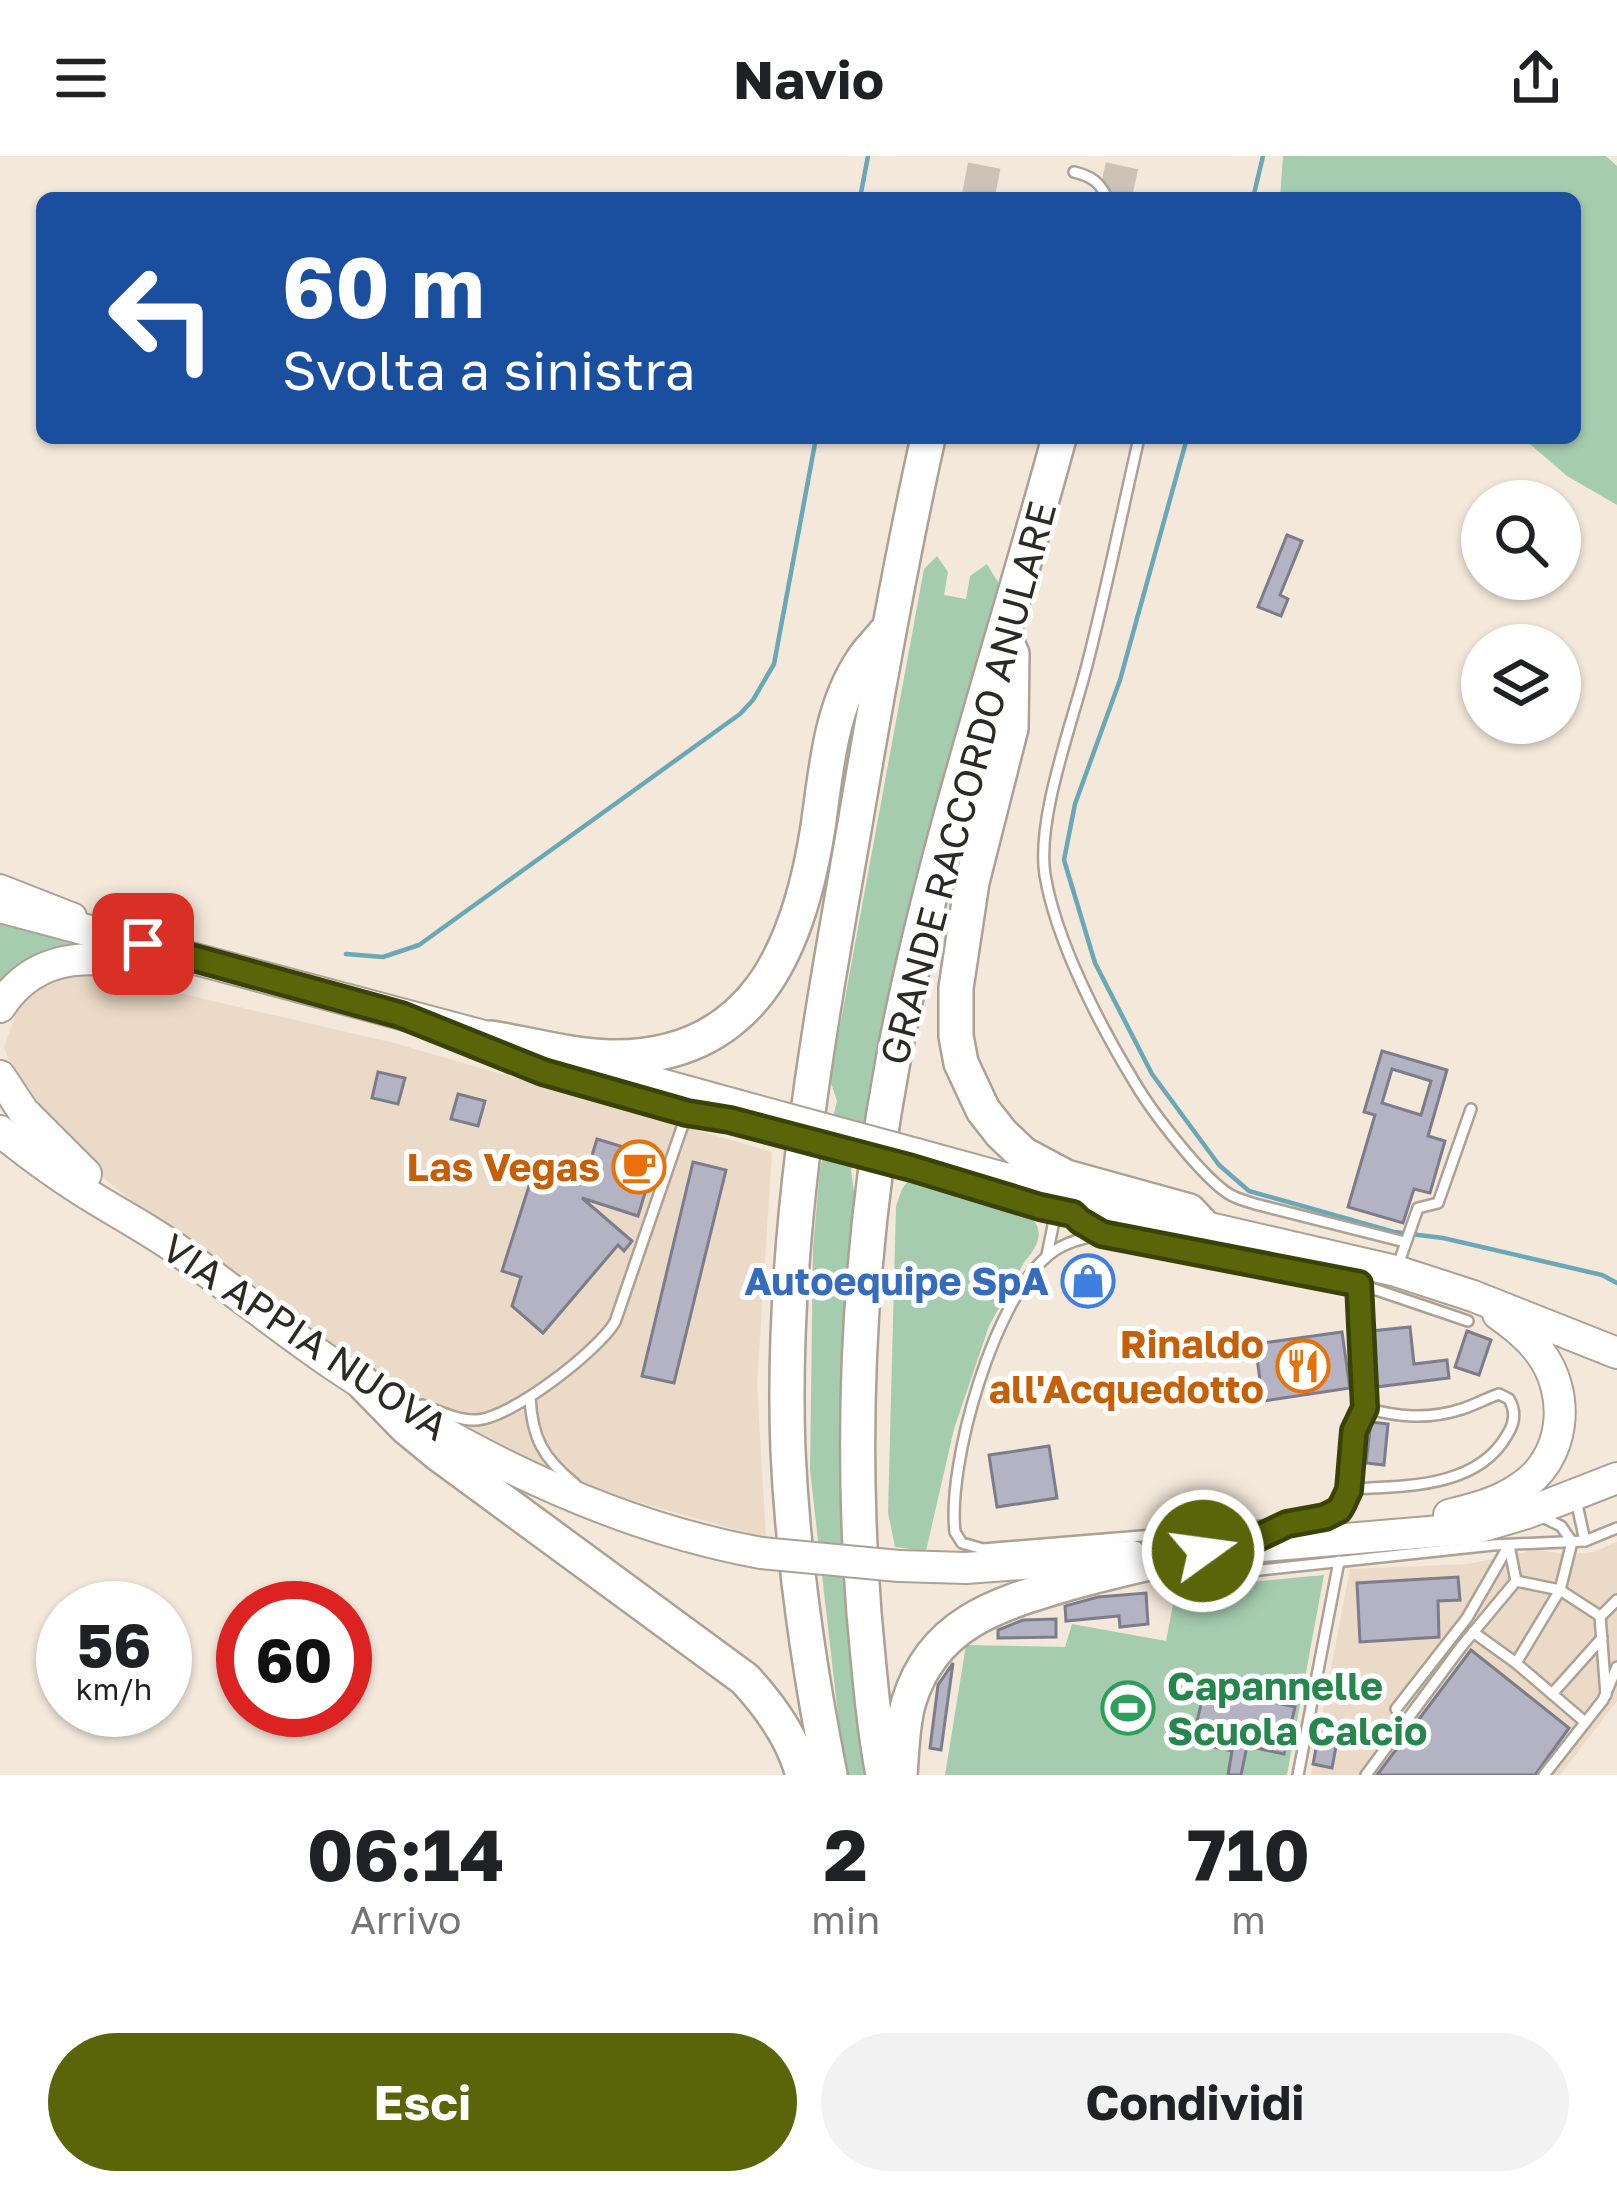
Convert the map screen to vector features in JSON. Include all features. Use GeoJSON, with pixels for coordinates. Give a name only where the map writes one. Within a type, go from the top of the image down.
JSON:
{"type":"FeatureCollection","features":[{"type":"Feature","properties":{"kind":"highway","name":"GRANDE RACCORDO ANULARE"},"geometry":{"type":"LineString","coordinates":[[830,1775],[799,1586],[793,1512],[788,1385],[796,1212],[826,986],[927,444]]}},
{"type":"Feature","properties":{"kind":"highway","name":"GRANDE RACCORDO ANULARE"},"geometry":{"type":"LineString","coordinates":[[883,1775],[869,1676],[857,1462],[868,1233],[909,987],[957,796],[1057,444]]}},
{"type":"Feature","properties":{"kind":"highway"},"geometry":{"type":"LineString","coordinates":[[491,1038],[604,1057],[649,1054],[705,1036],[752,1001],[782,956],[800,906],[845,694],[862,661],[890,627]]}},
{"type":"Feature","properties":{"kind":"highway"},"geometry":{"type":"LineString","coordinates":[[1003,636],[1012,654],[1011,728],[962,937],[955,1013],[961,1063],[983,1110],[1023,1154],[1066,1177],[1189,1211],[1204,1227]]}},
{"type":"Feature","properties":{"kind":"highway"},"geometry":{"type":"LineString","coordinates":[[364,1384],[440,1455],[745,1679],[772,1709],[803,1775]]}},
{"type":"Feature","properties":{"kind":"highway"},"geometry":{"type":"LineString","coordinates":[[900,1775],[911,1694],[930,1658],[960,1627],[1013,1600],[1103,1574],[1204,1563]]}},
{"type":"Feature","properties":{"kind":"main road"},"geometry":{"type":"LineString","coordinates":[[0,907],[491,1038],[914,1161],[1268,1242],[1400,1256],[1470,1308],[1526,1336],[1545,1359],[1558,1394],[1559,1429],[1545,1466],[1520,1489],[1433,1518],[1418,1532]]}},
{"type":"Feature","properties":{"kind":"main road"},"geometry":{"type":"LineString","coordinates":[[0,1007],[16,986],[38,970],[83,958],[343,999]]}},
{"type":"Feature","properties":{"kind":"main road"},"geometry":{"type":"LineString","coordinates":[[0,1076],[19,1107],[58,1149],[171,1245]]}},
{"type":"Feature","properties":{"kind":"main road","name":"VIA APPIA NUOVA"},"geometry":{"type":"LineString","coordinates":[[0,1131],[79,1189],[171,1245],[364,1384],[491,1460],[605,1509],[709,1542],[761,1553],[899,1566],[1204,1563],[1239,1547],[1476,1528],[1512,1531],[1575,1495],[1617,1478]]}},
{"type":"Feature","properties":{"kind":"main road"},"geometry":{"type":"LineString","coordinates":[[1470,1308],[1617,1353]]}},
{"type":"Feature","properties":{"kind":"street"},"geometry":{"type":"LineString","coordinates":[[0,887],[143,944]]}},
{"type":"Feature","properties":{"kind":"street"},"geometry":{"type":"LineString","coordinates":[[401,1015],[519,1064],[687,1113],[733,1112]]}},
{"type":"Feature","properties":{"kind":"street"},"geometry":{"type":"LineString","coordinates":[[914,1161],[1064,1212],[1168,1232],[1268,1242]]}},
{"type":"Feature","properties":{"kind":"lane"},"geometry":{"type":"LineString","coordinates":[[1074,172],[1090,176],[1103,192]]}},
{"type":"Feature","properties":{"kind":"lane"},"geometry":{"type":"LineString","coordinates":[[1138,444],[1047,815],[1045,872],[1060,935],[1118,1056],[1150,1107],[1233,1198],[1400,1256],[1418,1208],[1438,1202],[1471,1109]]}},
{"type":"Feature","properties":{"kind":"lane"},"geometry":{"type":"LineString","coordinates":[[364,1384],[448,1415],[477,1420],[530,1397],[590,1351],[610,1331],[687,1113]]}},
{"type":"Feature","properties":{"kind":"lane"},"geometry":{"type":"LineString","coordinates":[[1359,1284],[1365,1408],[1354,1431],[1349,1490],[1333,1514],[1312,1522],[983,1549],[962,1544],[953,1526],[955,1481],[974,1400],[1009,1311],[1048,1255],[1064,1212],[1102,1234],[1359,1284],[1470,1308]]}},
{"type":"Feature","properties":{"kind":"lane"},"geometry":{"type":"LineString","coordinates":[[1048,1255],[1073,1241],[1102,1234]]}},
{"type":"Feature","properties":{"kind":"lane"},"geometry":{"type":"LineString","coordinates":[[1349,1490],[1420,1485],[1466,1470],[1504,1441],[1514,1413],[1509,1399],[1499,1394],[1432,1416],[1398,1416],[1365,1408]]}},
{"type":"Feature","properties":{"kind":"lane"},"geometry":{"type":"LineString","coordinates":[[530,1397],[532,1426],[542,1450],[554,1467],[605,1509]]}},
{"type":"Feature","properties":{"kind":"lane"},"geometry":{"type":"LineString","coordinates":[[1575,1495],[1585,1541]]}},
{"type":"Feature","properties":{"kind":"lane"},"geometry":{"type":"LineString","coordinates":[[1204,1563],[1339,1561],[1512,1531],[1544,1517],[1561,1526],[1572,1542],[1560,1590],[1516,1664]]}},
{"type":"Feature","properties":{"kind":"lane"},"geometry":{"type":"LineString","coordinates":[[1239,1547],[1287,1524]]}},
{"type":"Feature","properties":{"kind":"lane"},"geometry":{"type":"LineString","coordinates":[[1512,1531],[1572,1542],[1617,1528]]}},
{"type":"Feature","properties":{"kind":"lane"},"geometry":{"type":"LineString","coordinates":[[1366,1775],[1516,1581],[1512,1531]]}},
{"type":"Feature","properties":{"kind":"lane"},"geometry":{"type":"LineString","coordinates":[[1396,1709],[1468,1618],[1512,1531]]}},
{"type":"Feature","properties":{"kind":"lane"},"geometry":{"type":"LineString","coordinates":[[1298,1775],[1339,1561]]}},
{"type":"Feature","properties":{"kind":"lane"},"geometry":{"type":"LineString","coordinates":[[1516,1581],[1560,1590],[1600,1617]]}},
{"type":"Feature","properties":{"kind":"lane"},"geometry":{"type":"LineString","coordinates":[[1600,1617],[1617,1600]]}},
{"type":"Feature","properties":{"kind":"lane"},"geometry":{"type":"LineString","coordinates":[[1600,1617],[1606,1695]]}},
{"type":"Feature","properties":{"kind":"lane"},"geometry":{"type":"LineString","coordinates":[[1473,1632],[1586,1722]]}},
{"type":"Feature","properties":{"kind":"lane"},"geometry":{"type":"LineString","coordinates":[[1552,1694],[1602,1638]]}},
{"type":"Feature","properties":{"kind":"lane"},"geometry":{"type":"LineString","coordinates":[[1544,1775],[1606,1695],[1617,1667]]}},
{"type":"Feature","properties":{"kind":"shaded area"},"geometry":{"type":"Polygon","coordinates":[[[84,971],[394,1043],[772,1152],[757,1384],[766,1538],[520,1463],[224,1275],[107,1181],[20,1094],[4,1047],[19,1006],[50,978],[84,971]]]}},
{"type":"Feature","properties":{"kind":"shaded area"},"geometry":{"type":"Polygon","coordinates":[[[1617,1542],[1617,1701],[1560,1775],[1311,1775],[1350,1569],[1468,1564],[1535,1550],[1593,1552],[1617,1542]]]}},
{"type":"Feature","properties":{"kind":"green space"},"geometry":{"type":"Polygon","coordinates":[[[1283,156],[1606,156],[1617,166],[1617,505],[1567,476],[1529,444],[1581,444],[1581,192],[1280,192],[1283,156]]]}},
{"type":"Feature","properties":{"kind":"green space"},"geometry":{"type":"Polygon","coordinates":[[[937,556],[948,572],[944,595],[966,599],[970,576],[987,564],[999,584],[998,603],[851,1170],[868,1775],[848,1775],[810,1470],[813,1248],[820,1169],[837,1101],[830,1080],[924,569],[937,556]]]}},
{"type":"Feature","properties":{"kind":"green space"},"geometry":{"type":"Polygon","coordinates":[[[0,921],[81,943],[28,963],[0,983],[0,921]]]}},
{"type":"Feature","properties":{"kind":"green space"},"geometry":{"type":"Polygon","coordinates":[[[910,1178],[1009,1204],[1030,1217],[1039,1235],[989,1326],[954,1429],[926,1551],[895,1547],[888,1513],[896,1206],[910,1178]]]}},
{"type":"Feature","properties":{"kind":"green space","name":"Capannelle Scuola Calcio"},"geometry":{"type":"Polygon","coordinates":[[[1324,1575],[1287,1775],[945,1775],[966,1645],[1065,1647],[1072,1624],[1166,1641],[1176,1589],[1324,1575]]]}},
{"type":"Feature","properties":{"kind":"building"},"geometry":{"type":"Polygon","coordinates":[[[1287,535],[1302,541],[1280,595],[1288,599],[1281,616],[1258,607],[1287,535]]]}},
{"type":"Feature","properties":{"kind":"building"},"geometry":{"type":"Polygon","coordinates":[[[1382,1051],[1447,1070],[1428,1136],[1445,1141],[1430,1193],[1414,1189],[1403,1223],[1348,1207],[1375,1115],[1364,1112],[1382,1051]],[[1392,1069],[1382,1103],[1421,1115],[1431,1081],[1392,1069]]]}},
{"type":"Feature","properties":{"kind":"building"},"geometry":{"type":"Polygon","coordinates":[[[378,1072],[405,1078],[398,1104],[372,1098],[378,1072]]]}},
{"type":"Feature","properties":{"kind":"building"},"geometry":{"type":"Polygon","coordinates":[[[458,1094],[485,1101],[478,1126],[451,1119],[458,1094]]]}},
{"type":"Feature","properties":{"kind":"building"},"geometry":{"type":"Polygon","coordinates":[[[597,1139],[656,1157],[638,1216],[582,1198],[632,1241],[624,1251],[618,1245],[543,1333],[512,1306],[521,1277],[502,1271],[535,1167],[584,1182],[597,1139]]]}},
{"type":"Feature","properties":{"kind":"building"},"geometry":{"type":"Polygon","coordinates":[[[693,1162],[726,1170],[674,1383],[642,1376],[693,1162]]]}},
{"type":"Feature","properties":{"kind":"building"},"geometry":{"type":"Polygon","coordinates":[[[1410,1327],[1414,1364],[1447,1360],[1449,1378],[1376,1387],[1370,1331],[1410,1327]]]}},
{"type":"Feature","properties":{"kind":"building"},"geometry":{"type":"Polygon","coordinates":[[[1467,1331],[1491,1340],[1479,1375],[1455,1367],[1467,1331]]]}},
{"type":"Feature","properties":{"kind":"building","name":"Rinaldo all'Acquedotto"},"geometry":{"type":"Polygon","coordinates":[[[1342,1332],[1350,1388],[1263,1401],[1255,1344],[1342,1332]]]}},
{"type":"Feature","properties":{"kind":"building"},"geometry":{"type":"Polygon","coordinates":[[[1371,1422],[1388,1424],[1384,1465],[1366,1463],[1371,1422]]]}},
{"type":"Feature","properties":{"kind":"building"},"geometry":{"type":"Polygon","coordinates":[[[1049,1446],[1057,1498],[997,1507],[989,1455],[1049,1446]]]}},
{"type":"Feature","properties":{"kind":"building"},"geometry":{"type":"Polygon","coordinates":[[[1458,1577],[1460,1600],[1438,1601],[1439,1637],[1360,1642],[1357,1583],[1458,1577]]]}},
{"type":"Feature","properties":{"kind":"building"},"geometry":{"type":"Polygon","coordinates":[[[1146,1593],[1148,1624],[1120,1627],[1119,1616],[1066,1621],[1065,1606],[1098,1597],[1146,1593]]]}},
{"type":"Feature","properties":{"kind":"building"},"geometry":{"type":"Polygon","coordinates":[[[1056,1619],[1056,1637],[998,1638],[998,1630],[1023,1620],[1056,1619]]]}},
{"type":"Feature","properties":{"kind":"building"},"geometry":{"type":"Polygon","coordinates":[[[1471,1650],[1569,1728],[1535,1775],[1377,1775],[1471,1650]]]}},
{"type":"Feature","properties":{"kind":"building"},"geometry":{"type":"Polygon","coordinates":[[[953,1663],[941,1750],[930,1748],[938,1685],[953,1663]]]}},
{"type":"Feature","properties":{"kind":"building"},"geometry":{"type":"Polygon","coordinates":[[[1204,1692],[1226,1697],[1227,1692],[1295,1707],[1284,1754],[1247,1746],[1241,1775],[1228,1775],[1232,1751],[1192,1742],[1204,1692]]]}},
{"type":"Feature","properties":{"kind":"building"},"geometry":{"type":"Polygon","coordinates":[[[1320,1728],[1339,1731],[1332,1768],[1313,1764],[1320,1728]]]}},
{"type":"Feature","properties":{"kind":"waterway"},"geometry":{"type":"LineString","coordinates":[[861,192],[868,156]]}},
{"type":"Feature","properties":{"kind":"waterway"},"geometry":{"type":"LineString","coordinates":[[1254,192],[1263,156]]}},
{"type":"Feature","properties":{"kind":"waterway"},"geometry":{"type":"LineString","coordinates":[[346,954],[383,957],[419,945],[753,700],[774,664],[815,444]]}},
{"type":"Feature","properties":{"kind":"waterway"},"geometry":{"type":"LineString","coordinates":[[1185,444],[1120,680],[1075,804],[1064,860],[1095,963],[1152,1074],[1219,1165],[1249,1191],[1394,1232],[1443,1238],[1602,1275],[1617,1283]]}},
{"type":"Feature","properties":{"kind":"tunnel"},"geometry":{"type":"LineString","coordinates":[[979,192],[986,156]]}},
{"type":"Feature","properties":{"kind":"tunnel"},"geometry":{"type":"LineString","coordinates":[[1116,192],[1124,156]]}},
{"type":"Feature","properties":{"kind":"place","name":"Las Vegas"},"geometry":{"type":"Point","coordinates":[639,1167]}},
{"type":"Feature","properties":{"kind":"place","name":"Autoequipe SpA"},"geometry":{"type":"Point","coordinates":[1088,1281]}},
{"type":"Feature","properties":{"kind":"place","name":"Rinaldo all'Acquedotto"},"geometry":{"type":"Point","coordinates":[1303,1366]}},
{"type":"Feature","properties":{"kind":"place","name":"Capannelle Scuola Calcio"},"geometry":{"type":"Point","coordinates":[1128,1708]}},
{"type":"Feature","properties":{"kind":"route"},"geometry":{"type":"LineString","coordinates":[[143,944],[401,1015],[543,1072],[1073,1214],[1102,1234],[1359,1284],[1365,1408],[1354,1431],[1349,1490],[1339,1510],[1312,1522],[1287,1524],[1239,1547],[1203,1551]]}}]}
